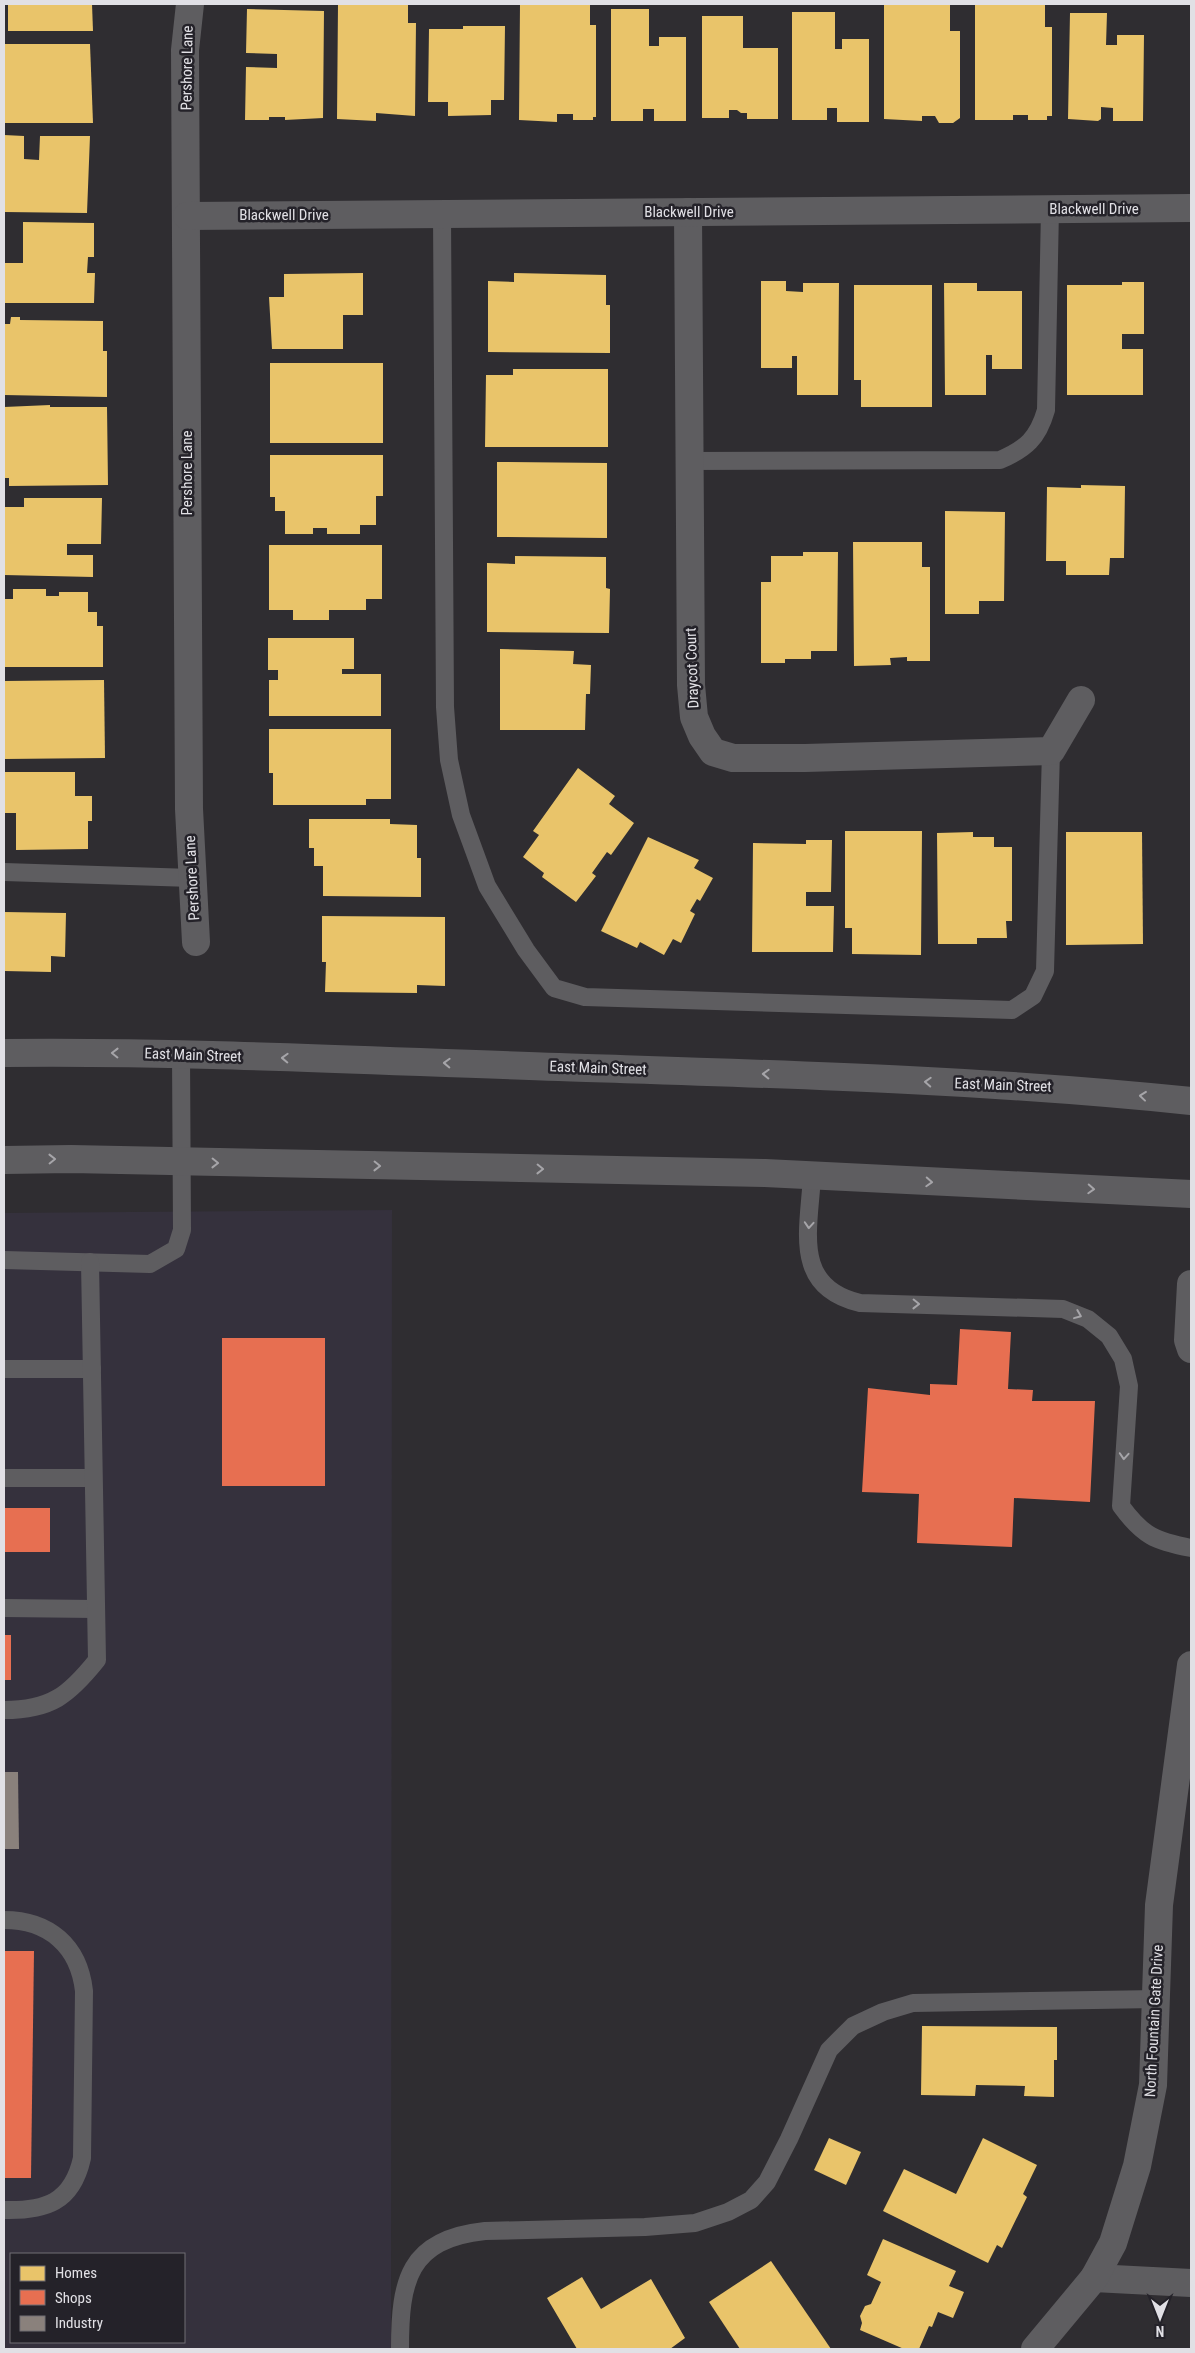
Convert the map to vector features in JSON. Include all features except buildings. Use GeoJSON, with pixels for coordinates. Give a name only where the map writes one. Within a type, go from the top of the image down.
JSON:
{"type":"FeatureCollection","features":[{"type":"Feature","properties":{"kind":"street","name":"Pershore Lane"},"geometry":{"type":"LineString","coordinates":[[190,4],[185,50],[188,809],[196,942]]}},
{"type":"Feature","properties":{"kind":"street","name":"Blackwell Drive"},"geometry":{"type":"LineString","coordinates":[[187,216],[1191,208]]}},
{"type":"Feature","properties":{"kind":"street","name":"Draycot Court"},"geometry":{"type":"LineString","coordinates":[[688,212],[691,685],[694,718],[702,736],[713,752],[733,758],[805,758],[1051,750]]}},
{"type":"Feature","properties":{"kind":"street"},"geometry":{"type":"LineString","coordinates":[[1051,750],[1081,700]]}},
{"type":"Feature","properties":{"kind":"street","name":"East Main Street"},"geometry":{"type":"LineString","coordinates":[[4,1053],[181,1054],[769,1074],[1057,1087],[1191,1101]]}},
{"type":"Feature","properties":{"kind":"street"},"geometry":{"type":"LineString","coordinates":[[4,1160],[71,1159],[812,1176],[1191,1194]]}},
{"type":"Feature","properties":{"kind":"street"},"geometry":{"type":"LineString","coordinates":[[1191,1284],[1188,1340],[1191,1349]]}},
{"type":"Feature","properties":{"kind":"street","name":"North Fountain Gate Drive"},"geometry":{"type":"LineString","coordinates":[[1035,2349],[1094,2278],[1113,2244],[1136,2166],[1153,2085],[1159,1905],[1191,1665]]}},
{"type":"Feature","properties":{"kind":"street"},"geometry":{"type":"LineString","coordinates":[[1094,2278],[1191,2283]]}},
{"type":"Feature","properties":{"kind":"lane"},"geometry":{"type":"LineString","coordinates":[[689,461],[1000,460],[1018,452],[1040,431],[1046,410],[1050,209]]}},
{"type":"Feature","properties":{"kind":"lane"},"geometry":{"type":"LineString","coordinates":[[442,214],[445,707],[449,760],[461,815],[486,886],[526,950],[554,988],[585,997],[1012,1010],[1034,996],[1045,971],[1051,750]]}},
{"type":"Feature","properties":{"kind":"lane"},"geometry":{"type":"LineString","coordinates":[[4,872],[192,878]]}},
{"type":"Feature","properties":{"kind":"lane"},"geometry":{"type":"LineString","coordinates":[[4,1260],[150,1264],[176,1249],[182,1230],[181,1054]]}},
{"type":"Feature","properties":{"kind":"lane"},"geometry":{"type":"LineString","coordinates":[[812,1176],[808,1248],[811,1264],[818,1279],[836,1295],[860,1303],[1063,1309],[1088,1319],[1109,1336],[1123,1359],[1129,1386],[1121,1506],[1137,1528],[1166,1543],[1191,1548]]}},
{"type":"Feature","properties":{"kind":"lane"},"geometry":{"type":"LineString","coordinates":[[4,1710],[20,1710],[51,1702],[75,1687],[97,1660],[90,1262]]}},
{"type":"Feature","properties":{"kind":"lane"},"geometry":{"type":"LineString","coordinates":[[4,1369],[92,1369]]}},
{"type":"Feature","properties":{"kind":"lane"},"geometry":{"type":"LineString","coordinates":[[4,1478],[93,1478]]}},
{"type":"Feature","properties":{"kind":"lane"},"geometry":{"type":"LineString","coordinates":[[4,1608],[95,1609]]}},
{"type":"Feature","properties":{"kind":"lane"},"geometry":{"type":"LineString","coordinates":[[4,1920],[18,1920],[43,1928],[60,1939],[74,1954],[82,1972],[84,1991],[82,2158],[78,2174],[70,2188],[59,2199],[45,2207],[29,2211],[4,2210]]}},
{"type":"Feature","properties":{"kind":"lane"},"geometry":{"type":"LineString","coordinates":[[400,2349],[400,2314],[407,2279],[422,2255],[439,2242],[461,2234],[485,2231],[645,2227],[695,2223],[728,2212],[750,2200],[767,2182],[789,2139],[828,2050],[853,2026],[882,2012],[913,2003],[1157,1999]]}},
{"type":"Feature","properties":{"kind":"shaded area"},"geometry":{"type":"Polygon","coordinates":[[[392,1210],[391,2349],[4,2349],[4,1213],[392,1210]]]}}]}
